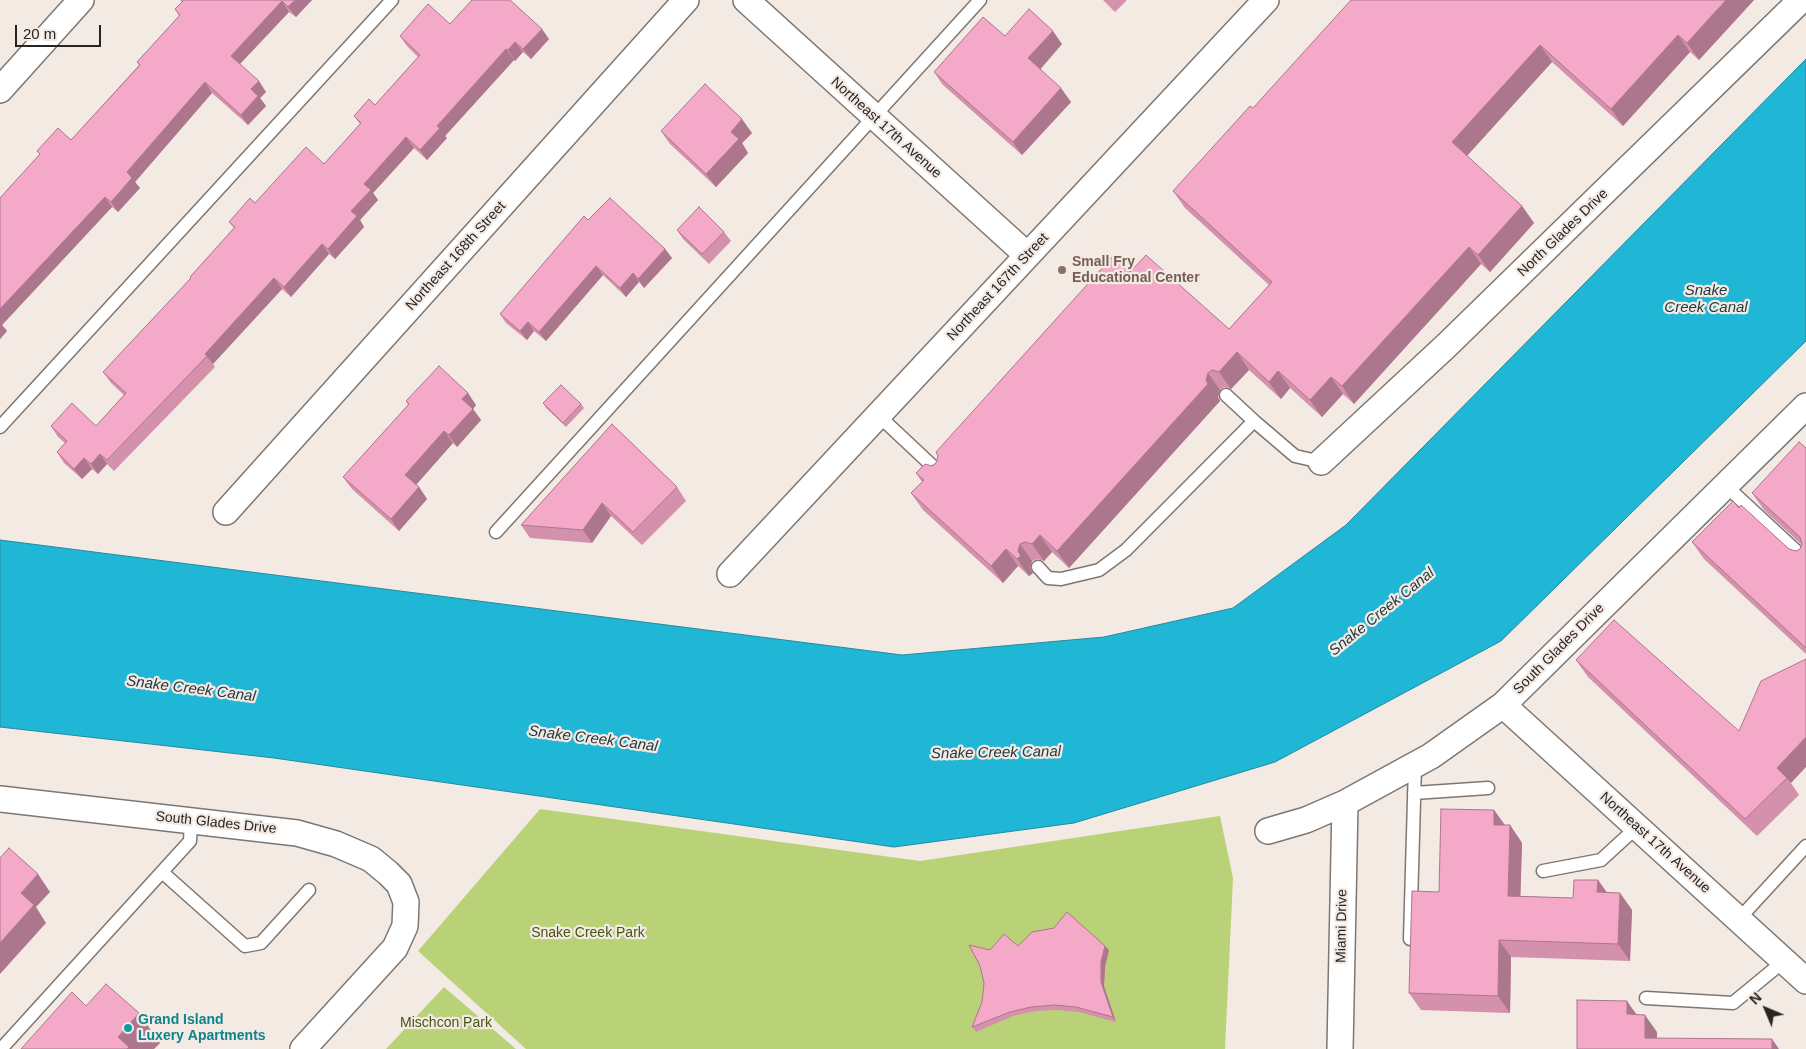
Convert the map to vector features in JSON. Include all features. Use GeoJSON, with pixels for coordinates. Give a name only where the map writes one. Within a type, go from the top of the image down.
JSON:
{"type":"FeatureCollection","features":[{"type":"Feature","properties":{"kind":"street"},"geometry":{"type":"LineString","coordinates":[[0,90],[82,0]]}},
{"type":"Feature","properties":{"kind":"street","name":"Northeast 168th Street"},"geometry":{"type":"LineString","coordinates":[[226,512],[686,0]]}},
{"type":"Feature","properties":{"kind":"street","name":"Northeast 17th Avenue"},"geometry":{"type":"LineString","coordinates":[[746,0],[1027,255]]}},
{"type":"Feature","properties":{"kind":"street","name":"Northeast 167th Street"},"geometry":{"type":"LineString","coordinates":[[730,574],[1266,0]]}},
{"type":"Feature","properties":{"kind":"street","name":"North Glades Drive"},"geometry":{"type":"LineString","coordinates":[[1321,462],[1448,345],[1801,0]]}},
{"type":"Feature","properties":{"kind":"street","name":"South Glades Drive"},"geometry":{"type":"LineString","coordinates":[[1268,831],[1306,820],[1415,765],[1431,756],[1503,704],[1806,406]]}},
{"type":"Feature","properties":{"kind":"street","name":"Northeast 17th Avenue"},"geometry":{"type":"LineString","coordinates":[[1503,704],[1806,981]]}},
{"type":"Feature","properties":{"kind":"street","name":"South Glades Drive"},"geometry":{"type":"LineString","coordinates":[[0,799],[297,833],[336,844],[371,859],[388,873],[399,884],[406,902],[405,926],[395,948],[303,1049]]}},
{"type":"Feature","properties":{"kind":"street","name":"Miami Drive"},"geometry":{"type":"LineString","coordinates":[[1340,1049],[1345,802]]}},
{"type":"Feature","properties":{"kind":"lane"},"geometry":{"type":"LineString","coordinates":[[0,427],[392,0]]}},
{"type":"Feature","properties":{"kind":"lane"},"geometry":{"type":"LineString","coordinates":[[496,532],[980,0]]}},
{"type":"Feature","properties":{"kind":"lane"},"geometry":{"type":"LineString","coordinates":[[1226,395],[1295,456],[1321,462]]}},
{"type":"Feature","properties":{"kind":"lane"},"geometry":{"type":"LineString","coordinates":[[878,415],[942,475]]}},
{"type":"Feature","properties":{"kind":"lane"},"geometry":{"type":"LineString","coordinates":[[1038,568],[1048,578],[1061,579],[1099,570],[1126,550],[1254,421]]}},
{"type":"Feature","properties":{"kind":"lane"},"geometry":{"type":"LineString","coordinates":[[1725,486],[1806,560]]}},
{"type":"Feature","properties":{"kind":"lane"},"geometry":{"type":"LineString","coordinates":[[1410,939],[1415,765]]}},
{"type":"Feature","properties":{"kind":"lane"},"geometry":{"type":"LineString","coordinates":[[1414,792],[1488,788]]}},
{"type":"Feature","properties":{"kind":"lane"},"geometry":{"type":"LineString","coordinates":[[1,1049],[190,841],[192,821]]}},
{"type":"Feature","properties":{"kind":"lane"},"geometry":{"type":"LineString","coordinates":[[1543,871],[1600,860],[1637,826]]}},
{"type":"Feature","properties":{"kind":"lane"},"geometry":{"type":"LineString","coordinates":[[1739,919],[1805,848]]}},
{"type":"Feature","properties":{"kind":"lane"},"geometry":{"type":"LineString","coordinates":[[162,872],[245,946],[261,943],[309,890]]}},
{"type":"Feature","properties":{"kind":"lane"},"geometry":{"type":"LineString","coordinates":[[1646,998],[1733,1003],[1784,961]]}},
{"type":"Feature","properties":{"kind":"green space","name":"Snake Creek Park"},"geometry":{"type":"Polygon","coordinates":[[[540,809],[920,861],[1220,816],[1233,878],[1225,1049],[526,1049],[418,951],[540,809]]]}},
{"type":"Feature","properties":{"kind":"green space","name":"Mischcon Park"},"geometry":{"type":"Polygon","coordinates":[[[444,987],[516,1049],[386,1049],[444,987]]]}},
{"type":"Feature","properties":{"kind":"water","name":"Snake Creek Canal"},"geometry":{"type":"Polygon","coordinates":[[[1806,59],[1806,341],[1501,641],[1275,762],[1074,823],[894,847],[274,758],[0,727],[0,540],[902,655],[1104,637],[1233,608],[1346,525],[1806,59]]]}},
{"type":"Feature","properties":{"kind":"building"},"geometry":{"type":"Polygon","coordinates":[[[182,0],[295,0],[288,7],[282,1],[231,56],[259,81],[251,89],[258,96],[241,115],[205,82],[127,172],[132,178],[111,202],[105,197],[0,309],[0,198],[40,154],[37,151],[58,128],[71,140],[140,65],[137,62],[180,15],[175,9],[182,0]]]}},
{"type":"Feature","properties":{"kind":"building"},"geometry":{"type":"Polygon","coordinates":[[[472,0],[510,0],[542,29],[523,49],[515,42],[508,50],[506,49],[437,126],[440,128],[420,150],[406,137],[364,184],[371,190],[351,211],[357,216],[328,249],[322,244],[284,287],[274,278],[205,354],[207,356],[107,460],[100,454],[91,464],[84,458],[74,469],[57,452],[67,441],[51,426],[72,403],[96,426],[126,393],[103,372],[191,278],[235,227],[229,222],[250,198],[255,203],[306,147],[324,164],[361,123],[354,116],[369,99],[375,105],[420,55],[400,36],[428,4],[450,24],[472,0]]]}},
{"type":"Feature","properties":{"kind":"building"},"geometry":{"type":"Polygon","coordinates":[[[1351,0],[1726,0],[1687,43],[1678,35],[1611,109],[1540,45],[1452,142],[1522,206],[1478,255],[1469,247],[1342,386],[1331,377],[1310,400],[1278,371],[1269,382],[1237,352],[1219,372],[1212,370],[1208,373],[1206,380],[1208,384],[1057,551],[1040,535],[1032,544],[1025,542],[1020,544],[1018,551],[1021,556],[1017,559],[1006,549],[991,566],[911,493],[924,480],[916,473],[925,464],[932,466],[936,463],[938,456],[936,452],[1113,256],[1130,272],[1146,255],[1229,329],[1272,282],[1173,191],[1250,106],[1253,108],[1351,0]]]}},
{"type":"Feature","properties":{"kind":"building"},"geometry":{"type":"Polygon","coordinates":[[[1029,9],[1053,31],[1028,58],[1061,88],[1013,142],[934,72],[983,17],[1005,36],[1029,9]]]}},
{"type":"Feature","properties":{"kind":"building"},"geometry":{"type":"Polygon","coordinates":[[[705,84],[742,119],[731,132],[739,139],[706,174],[661,131],[705,84]]]}},
{"type":"Feature","properties":{"kind":"building"},"geometry":{"type":"Polygon","coordinates":[[[610,198],[665,249],[638,279],[633,273],[620,288],[596,266],[539,332],[528,322],[520,331],[500,314],[584,216],[588,220],[610,198]]]}},
{"type":"Feature","properties":{"kind":"building"},"geometry":{"type":"Polygon","coordinates":[[[699,207],[724,232],[702,254],[677,230],[699,207]]]}},
{"type":"Feature","properties":{"kind":"building"},"geometry":{"type":"Polygon","coordinates":[[[439,366],[468,393],[462,399],[473,409],[449,435],[444,431],[405,475],[419,487],[391,519],[343,477],[409,404],[406,401],[439,366]]]}},
{"type":"Feature","properties":{"kind":"building"},"geometry":{"type":"Polygon","coordinates":[[[561,385],[581,404],[563,423],[543,403],[561,385]]]}},
{"type":"Feature","properties":{"kind":"building"},"geometry":{"type":"Polygon","coordinates":[[[612,424],[677,487],[633,532],[602,503],[583,530],[521,525],[612,424]]]}},
{"type":"Feature","properties":{"kind":"building"},"geometry":{"type":"Polygon","coordinates":[[[1799,442],[1806,448],[1806,648],[1692,542],[1733,501],[1739,508],[1741,505],[1789,549],[1796,551],[1800,549],[1802,544],[1800,537],[1752,493],[1799,442]]]}},
{"type":"Feature","properties":{"kind":"building"},"geometry":{"type":"Polygon","coordinates":[[[1614,620],[1739,731],[1761,681],[1806,659],[1806,737],[1777,768],[1787,778],[1745,819],[1576,660],[1614,620]]]}},
{"type":"Feature","properties":{"kind":"building"},"geometry":{"type":"Polygon","coordinates":[[[1441,809],[1494,810],[1494,825],[1510,825],[1508,896],[1573,898],[1574,880],[1598,880],[1597,892],[1620,893],[1618,944],[1499,940],[1498,996],[1409,993],[1412,891],[1439,892],[1441,809]]]}},
{"type":"Feature","properties":{"kind":"building"},"geometry":{"type":"Polygon","coordinates":[[[9,848],[38,874],[21,893],[34,905],[0,943],[0,858],[9,848]]]}},
{"type":"Feature","properties":{"kind":"building"},"geometry":{"type":"Polygon","coordinates":[[[1067,912],[1105,946],[1101,962],[1101,982],[1113,1017],[1076,1007],[1054,1005],[1031,1007],[1010,1012],[972,1027],[982,1002],[984,983],[980,966],[969,945],[990,950],[1004,934],[1018,946],[1032,932],[1054,928],[1067,912]]]}},
{"type":"Feature","properties":{"kind":"building"},"geometry":{"type":"Polygon","coordinates":[[[106,984],[139,1013],[118,1037],[129,1047],[127,1049],[21,1049],[72,992],[86,1006],[106,984]]]}},
{"type":"Feature","properties":{"kind":"building"},"geometry":{"type":"Polygon","coordinates":[[[1577,1000],[1627,1001],[1627,1014],[1645,1015],[1645,1038],[1772,1039],[1772,1049],[1577,1049],[1577,1000]]]}},
{"type":"Feature","properties":{"kind":"place","name":"Small Fry Educational Center"},"geometry":{"type":"Point","coordinates":[1062,270]}},
{"type":"Feature","properties":{"kind":"place","name":"Grand Island Luxery Apartments"},"geometry":{"type":"Point","coordinates":[128,1028]}}]}
